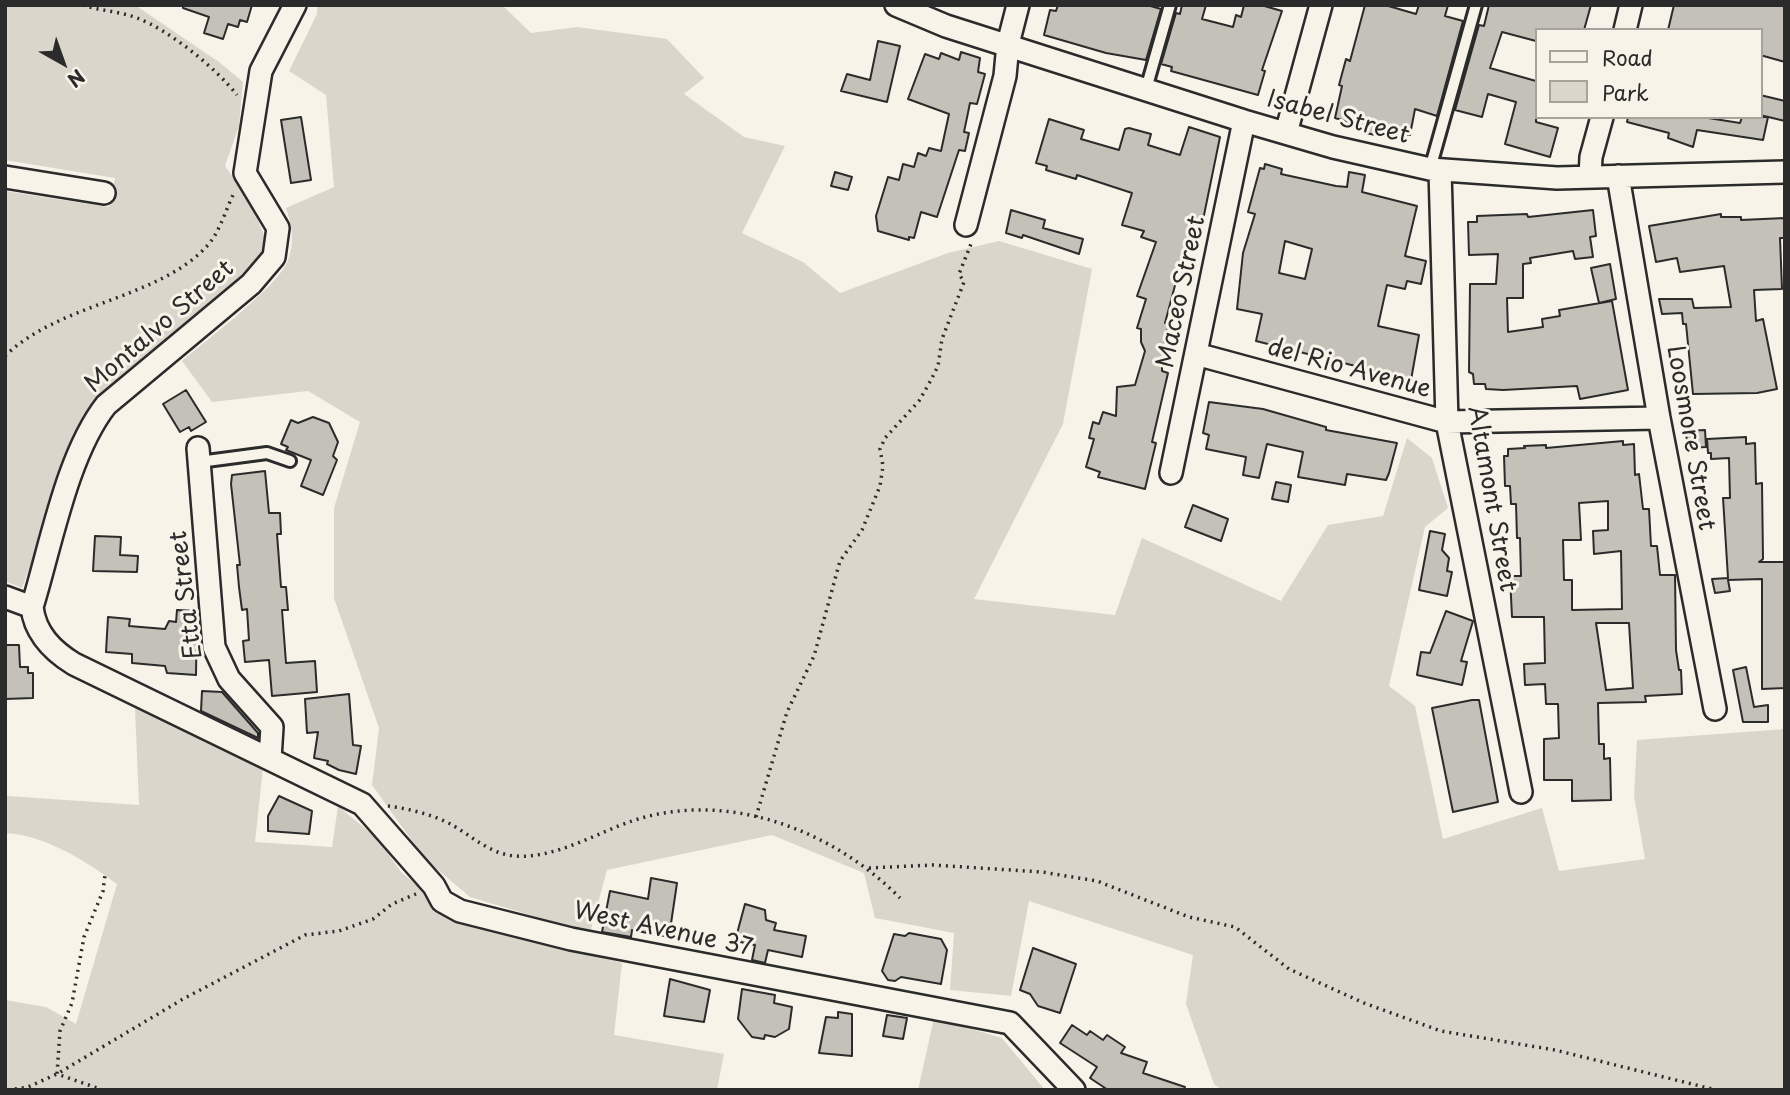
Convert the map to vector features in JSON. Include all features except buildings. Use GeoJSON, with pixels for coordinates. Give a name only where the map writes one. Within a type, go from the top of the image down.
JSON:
{"type":"FeatureCollection","features":[{"type":"Feature","properties":{"kind":"street"},"geometry":{"type":"LineString","coordinates":[[245,173],[256,118],[261,71],[295,5]]}},
{"type":"Feature","properties":{"kind":"street","name":"Isabel Street"},"geometry":{"type":"LineString","coordinates":[[896,5],[946,26],[1244,121],[1376,158],[1435,169],[1512,177],[1785,172]]}},
{"type":"Feature","properties":{"kind":"street"},"geometry":{"type":"LineString","coordinates":[[965,225],[1005,76],[1008,44],[1018,5]]}},
{"type":"Feature","properties":{"kind":"street"},"geometry":{"type":"LineString","coordinates":[[1286,133],[1321,5]]}},
{"type":"Feature","properties":{"kind":"street"},"geometry":{"type":"LineString","coordinates":[[1625,28],[1631,5]]}},
{"type":"Feature","properties":{"kind":"street"},"geometry":{"type":"LineString","coordinates":[[1590,177],[1591,157],[1601,119]]}},
{"type":"Feature","properties":{"kind":"street","name":"Maceo Street"},"geometry":{"type":"LineString","coordinates":[[1171,473],[1244,121]]}},
{"type":"Feature","properties":{"kind":"street","name":"Altamont Street"},"geometry":{"type":"LineString","coordinates":[[1435,169],[1447,422],[1521,792]]}},
{"type":"Feature","properties":{"kind":"street","name":"Montalvo Street"},"geometry":{"type":"LineString","coordinates":[[33,607],[79,451],[92,423],[106,405],[251,284],[274,257],[278,228],[245,173]]}},
{"type":"Feature","properties":{"kind":"street","name":"Loosmore Street"},"geometry":{"type":"LineString","coordinates":[[1618,176],[1658,418],[1715,709]]}},
{"type":"Feature","properties":{"kind":"street"},"geometry":{"type":"LineString","coordinates":[[5,177],[104,193]]}},
{"type":"Feature","properties":{"kind":"street","name":"del Rio Avenue"},"geometry":{"type":"LineString","coordinates":[[1196,354],[1447,422],[1658,418]]}},
{"type":"Feature","properties":{"kind":"street","name":"Etta Street"},"geometry":{"type":"LineString","coordinates":[[199,455],[214,647],[229,679],[272,727],[270,759]]}},
{"type":"Feature","properties":{"kind":"street"},"geometry":{"type":"LineString","coordinates":[[5,597],[33,607]]}},
{"type":"Feature","properties":{"kind":"street","name":"West Avenue 37"},"geometry":{"type":"LineString","coordinates":[[33,607],[34,623],[41,635],[74,664],[362,804],[434,886],[442,901],[460,911],[571,939],[1010,1023],[1074,1090]]}},
{"type":"Feature","properties":{"kind":"lane"},"geometry":{"type":"LineString","coordinates":[[1146,89],[1170,5]]}},
{"type":"Feature","properties":{"kind":"lane"},"geometry":{"type":"LineString","coordinates":[[1435,169],[1476,5]]}},
{"type":"Feature","properties":{"kind":"lane"},"geometry":{"type":"LineString","coordinates":[[199,455],[267,453],[290,461]]}},
{"type":"Feature","properties":{"kind":"path"},"geometry":{"type":"LineString","coordinates":[[83,5],[136,18],[157,28],[226,80],[256,118]]}},
{"type":"Feature","properties":{"kind":"path"},"geometry":{"type":"LineString","coordinates":[[5,356],[40,329],[161,278],[192,259],[215,235],[245,173]]}},
{"type":"Feature","properties":{"kind":"path"},"geometry":{"type":"LineString","coordinates":[[756,817],[787,712],[814,656],[840,561],[862,530],[880,486],[883,466],[880,449],[885,438],[919,401],[938,366],[942,339],[964,282],[959,274],[960,267],[971,244],[965,225]]}},
{"type":"Feature","properties":{"kind":"path"},"geometry":{"type":"LineString","coordinates":[[362,804],[411,809],[452,824],[484,847],[515,856],[561,848],[636,820],[674,811],[710,811],[756,817],[796,827],[869,869],[900,898]]}},
{"type":"Feature","properties":{"kind":"path"},"geometry":{"type":"LineString","coordinates":[[869,869],[933,865],[1042,872],[1097,881],[1189,917],[1236,927],[1289,969],[1364,1003],[1441,1031],[1555,1050],[1716,1090]]}},
{"type":"Feature","properties":{"kind":"path"},"geometry":{"type":"LineString","coordinates":[[57,1074],[60,1031],[72,1003],[84,937],[103,891],[105,875]]}},
{"type":"Feature","properties":{"kind":"path"},"geometry":{"type":"LineString","coordinates":[[8,1090],[29,1087],[57,1074],[183,999],[305,936],[339,930],[373,919],[392,904],[434,886]]}},
{"type":"Feature","properties":{"kind":"path"},"geometry":{"type":"LineString","coordinates":[[57,1074],[103,1090]]}},
{"type":"Feature","properties":{"kind":"green space"},"geometry":{"type":"Polygon","coordinates":[[[5,5],[135,5],[219,62],[243,82],[239,126],[225,166],[248,198],[265,237],[260,264],[76,442],[22,588],[5,581],[5,191],[109,207],[115,178],[5,160],[5,5]]]}},
{"type":"Feature","properties":{"kind":"green space"},"geometry":{"type":"Polygon","coordinates":[[[317,5],[502,5],[531,33],[577,27],[667,39],[704,78],[684,94],[744,137],[785,146],[742,233],[803,262],[840,293],[948,253],[999,241],[1092,269],[1063,424],[974,599],[1115,615],[1142,538],[1281,601],[1328,525],[1383,516],[1407,438],[1432,458],[1448,508],[1425,527],[1389,686],[1415,706],[1443,839],[1542,808],[1559,871],[1645,859],[1634,796],[1637,740],[1785,729],[1785,1090],[1222,1090],[1214,1084],[1186,1004],[1193,955],[1029,901],[1011,996],[950,990],[954,933],[875,918],[864,873],[772,835],[607,870],[590,933],[470,897],[425,859],[372,785],[379,728],[334,598],[334,508],[360,422],[308,391],[212,402],[182,361],[257,298],[282,271],[288,260],[292,240],[286,208],[334,187],[326,95],[289,71],[317,14],[317,5]]]}},
{"type":"Feature","properties":{"kind":"green space"},"geometry":{"type":"Polygon","coordinates":[[[135,708],[263,767],[255,842],[332,847],[338,806],[379,840],[401,872],[458,919],[622,963],[614,1035],[724,1054],[717,1090],[5,1090],[5,1000],[46,1007],[76,1024],[117,884],[78,858],[50,844],[5,833],[5,787],[7,796],[139,805],[135,708]]]}},
{"type":"Feature","properties":{"kind":"green space"},"geometry":{"type":"Polygon","coordinates":[[[934,1018],[1002,1038],[1045,1090],[918,1090],[934,1018]]]}}]}
